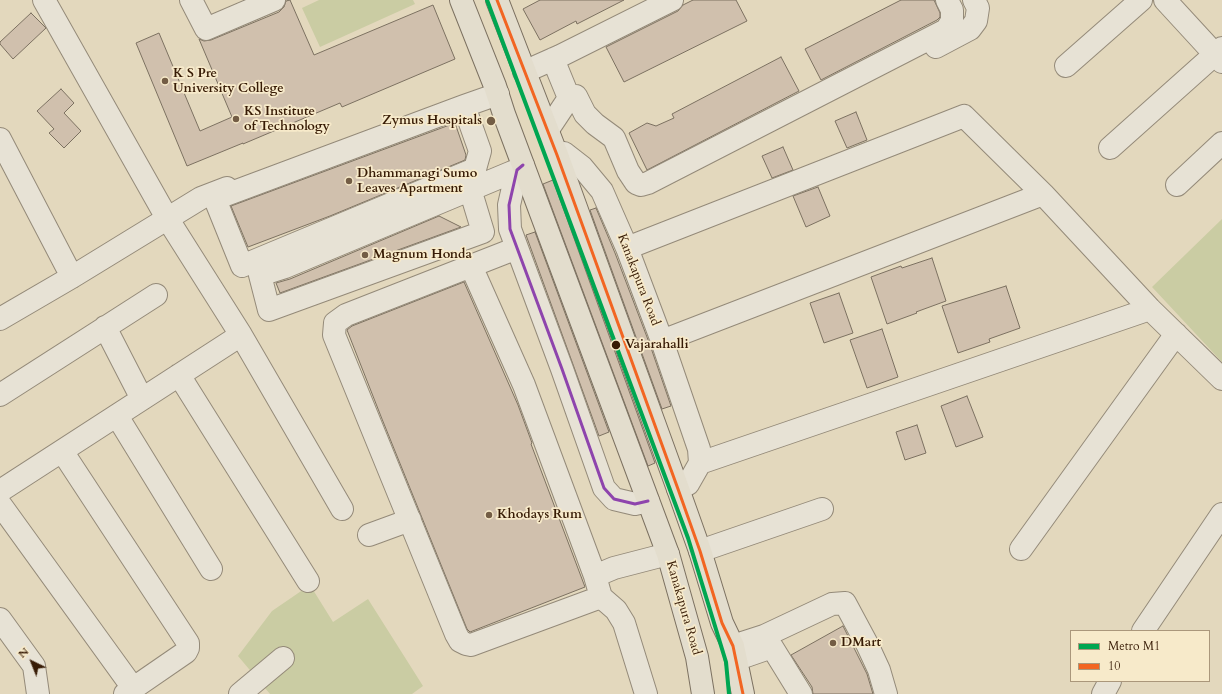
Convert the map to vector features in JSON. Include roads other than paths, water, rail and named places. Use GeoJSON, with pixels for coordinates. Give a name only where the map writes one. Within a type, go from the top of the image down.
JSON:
{"type":"FeatureCollection","features":[{"type":"Feature","properties":{"kind":"highway","name":"Kanakapura Road"},"geometry":{"type":"LineString","coordinates":[[461,0],[497,90],[520,168],[668,554],[697,657],[703,694]]}},
{"type":"Feature","properties":{"kind":"highway"},"geometry":{"type":"LineString","coordinates":[[499,1],[524,72],[557,155],[680,494],[700,551],[722,624],[735,652],[743,694]]}},
{"type":"Feature","properties":{"kind":"highway"},"geometry":{"type":"LineString","coordinates":[[650,507],[680,494]]}},
{"type":"Feature","properties":{"kind":"street"},"geometry":{"type":"LineString","coordinates":[[44,0],[167,218],[241,335],[342,509]]}},
{"type":"Feature","properties":{"kind":"street"},"geometry":{"type":"LineString","coordinates":[[191,0],[206,29],[274,0]]}},
{"type":"Feature","properties":{"kind":"street"},"geometry":{"type":"LineString","coordinates":[[524,72],[672,0]]}},
{"type":"Feature","properties":{"kind":"street"},"geometry":{"type":"LineString","coordinates":[[547,131],[569,98],[576,96],[585,114],[595,124],[614,138],[628,171],[636,183],[641,185],[648,183],[946,30],[952,21],[952,10],[947,0]]}},
{"type":"Feature","properties":{"kind":"street"},"geometry":{"type":"LineString","coordinates":[[930,50],[970,29],[976,20],[978,8],[974,0]]}},
{"type":"Feature","properties":{"kind":"street"},"geometry":{"type":"LineString","coordinates":[[1066,66],[1141,0]]}},
{"type":"Feature","properties":{"kind":"street"},"geometry":{"type":"LineString","coordinates":[[1110,148],[1220,55],[1165,0]]}},
{"type":"Feature","properties":{"kind":"street"},"geometry":{"type":"LineString","coordinates":[[553,59],[569,98]]}},
{"type":"Feature","properties":{"kind":"street"},"geometry":{"type":"LineString","coordinates":[[816,96],[834,99],[907,62]]}},
{"type":"Feature","properties":{"kind":"street"},"geometry":{"type":"LineString","coordinates":[[0,319],[201,198],[497,90]]}},
{"type":"Feature","properties":{"kind":"street"},"geometry":{"type":"LineString","coordinates":[[464,106],[480,151],[475,169],[242,266],[215,199],[464,106],[497,90]]}},
{"type":"Feature","properties":{"kind":"street"},"geometry":{"type":"LineString","coordinates":[[627,248],[964,116],[1043,194],[1150,309],[1222,379]]}},
{"type":"Feature","properties":{"kind":"street"},"geometry":{"type":"LineString","coordinates":[[0,139],[72,277]]}},
{"type":"Feature","properties":{"kind":"street"},"geometry":{"type":"LineString","coordinates":[[1177,185],[1222,143]]}},
{"type":"Feature","properties":{"kind":"street","name":"Kanakapura Road"},"geometry":{"type":"LineString","coordinates":[[557,155],[564,153],[582,167],[602,191],[627,248],[662,341],[700,449],[700,463]]}},
{"type":"Feature","properties":{"kind":"street"},"geometry":{"type":"LineString","coordinates":[[470,190],[483,232],[269,310],[260,275],[286,267],[520,168]]}},
{"type":"Feature","properties":{"kind":"street"},"geometry":{"type":"LineString","coordinates":[[520,168],[509,205],[510,229],[604,488],[614,499],[650,507]]}},
{"type":"Feature","properties":{"kind":"street"},"geometry":{"type":"LineString","coordinates":[[662,341],[1043,194]]}},
{"type":"Feature","properties":{"kind":"street"},"geometry":{"type":"LineString","coordinates":[[517,248],[346,315],[335,324],[334,335],[456,634],[460,640],[471,645],[601,597]]}},
{"type":"Feature","properties":{"kind":"street"},"geometry":{"type":"LineString","coordinates":[[470,266],[524,385],[595,576],[601,597],[616,610],[624,623],[646,694]]}},
{"type":"Feature","properties":{"kind":"street"},"geometry":{"type":"LineString","coordinates":[[0,395],[156,295]]}},
{"type":"Feature","properties":{"kind":"street"},"geometry":{"type":"LineString","coordinates":[[680,494],[688,484],[700,463],[1150,309]]}},
{"type":"Feature","properties":{"kind":"street"},"geometry":{"type":"LineString","coordinates":[[105,327],[142,399]]}},
{"type":"Feature","properties":{"kind":"street"},"geometry":{"type":"LineString","coordinates":[[1021,549],[1176,334]]}},
{"type":"Feature","properties":{"kind":"street"},"geometry":{"type":"LineString","coordinates":[[0,491],[241,335]]}},
{"type":"Feature","properties":{"kind":"street"},"geometry":{"type":"LineString","coordinates":[[179,375],[308,581]]}},
{"type":"Feature","properties":{"kind":"street"},"geometry":{"type":"LineString","coordinates":[[117,416],[211,569]]}},
{"type":"Feature","properties":{"kind":"street"},"geometry":{"type":"LineString","coordinates":[[0,504],[129,691],[186,652],[188,644],[62,451]]}},
{"type":"Feature","properties":{"kind":"street"},"geometry":{"type":"LineString","coordinates":[[700,551],[822,509]]}},
{"type":"Feature","properties":{"kind":"street"},"geometry":{"type":"LineString","coordinates":[[1144,630],[1222,514]]}},
{"type":"Feature","properties":{"kind":"street"},"geometry":{"type":"LineString","coordinates":[[369,535],[410,520]]}},
{"type":"Feature","properties":{"kind":"street"},"geometry":{"type":"LineString","coordinates":[[595,576],[614,568],[668,554]]}},
{"type":"Feature","properties":{"kind":"street"},"geometry":{"type":"LineString","coordinates":[[735,652],[764,636],[832,604],[845,603],[879,670],[886,694]]}},
{"type":"Feature","properties":{"kind":"street"},"geometry":{"type":"LineString","coordinates":[[0,619],[34,666],[38,694]]}},
{"type":"Feature","properties":{"kind":"street"},"geometry":{"type":"LineString","coordinates":[[735,652],[772,647],[801,694]]}},
{"type":"Feature","properties":{"kind":"street"},"geometry":{"type":"LineString","coordinates":[[240,694],[283,658]]}},
{"type":"Feature","properties":{"kind":"street"},"geometry":{"type":"LineString","coordinates":[[1103,694],[1109,682]]}},
{"type":"Feature","properties":{"kind":"metro line","name":"M1"},"geometry":{"type":"LineString","coordinates":[[487,0],[688,538],[726,662],[729,694]]}},
{"type":"Feature","properties":{"kind":"place","name":"K S Pre University College"},"geometry":{"type":"Point","coordinates":[165,81]}},
{"type":"Feature","properties":{"kind":"place","name":"KS Institute of Technology"},"geometry":{"type":"Point","coordinates":[236,119]}},
{"type":"Feature","properties":{"kind":"place","name":"Zymus Hospitals"},"geometry":{"type":"Point","coordinates":[491,121]}},
{"type":"Feature","properties":{"kind":"place","name":"Dhammanagi Sumo Leaves Apartment"},"geometry":{"type":"Point","coordinates":[349,181]}},
{"type":"Feature","properties":{"kind":"place","name":"Magnum Honda"},"geometry":{"type":"Point","coordinates":[365,255]}},
{"type":"Feature","properties":{"kind":"place","name":"Vajarahalli"},"geometry":{"type":"Point","coordinates":[616,345]}},
{"type":"Feature","properties":{"kind":"place","name":"Khodays Rum"},"geometry":{"type":"Point","coordinates":[489,515]}},
{"type":"Feature","properties":{"kind":"place","name":"DMart"},"geometry":{"type":"Point","coordinates":[833,643]}}]}
